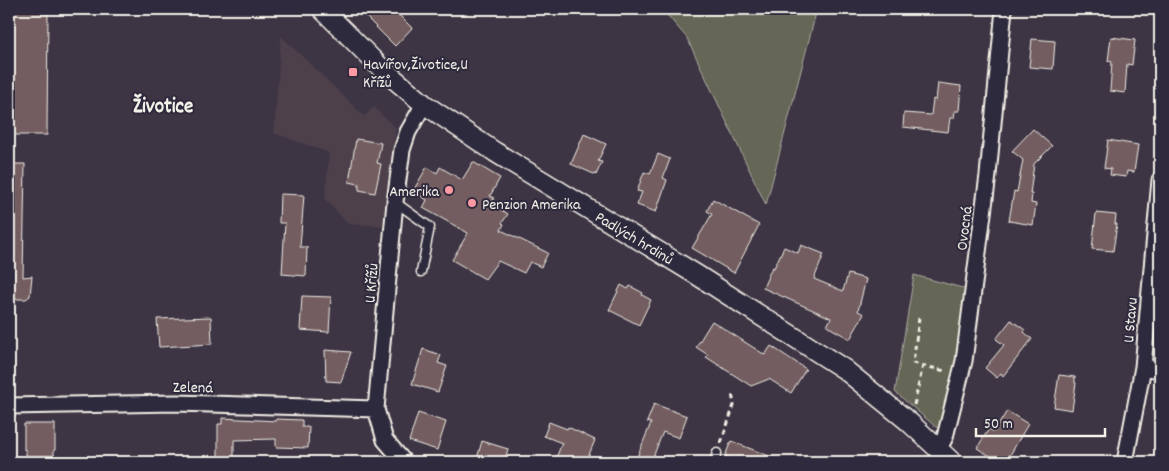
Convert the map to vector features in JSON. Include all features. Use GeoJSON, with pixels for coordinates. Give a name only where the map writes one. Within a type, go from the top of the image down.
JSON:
{"type":"FeatureCollection","features":[{"type":"Feature","properties":{"kind":"street","name":"Padlých hrdinů"},"geometry":{"type":"LineString","coordinates":[[322,9],[380,67],[424,104],[495,152],[697,275],[844,369],[909,422],[952,462]]}},
{"type":"Feature","properties":{"kind":"street","name":"Ovocná"},"geometry":{"type":"LineString","coordinates":[[939,449],[945,437],[964,361],[988,175],[1004,9]]}},
{"type":"Feature","properties":{"kind":"street","name":"U Křížů"},"geometry":{"type":"LineString","coordinates":[[404,462],[385,440],[376,410],[395,202],[402,150],[408,132],[424,104]]}},
{"type":"Feature","properties":{"kind":"street","name":"U Stavu"},"geometry":{"type":"LineString","coordinates":[[1125,462],[1143,367],[1160,180]]}},
{"type":"Feature","properties":{"kind":"street"},"geometry":{"type":"LineString","coordinates":[[1143,367],[1160,370]]}},
{"type":"Feature","properties":{"kind":"street","name":"Zelená"},"geometry":{"type":"LineString","coordinates":[[9,406],[176,403],[376,410]]}},
{"type":"Feature","properties":{"kind":"lane"},"geometry":{"type":"LineString","coordinates":[[395,202],[430,227],[421,272]]}},
{"type":"Feature","properties":{"kind":"lane"},"geometry":{"type":"LineString","coordinates":[[714,462],[718,453]]}},
{"type":"Feature","properties":{"kind":"path"},"geometry":{"type":"LineString","coordinates":[[919,318],[913,363],[945,371]]}},
{"type":"Feature","properties":{"kind":"path"},"geometry":{"type":"LineString","coordinates":[[909,422],[923,365]]}},
{"type":"Feature","properties":{"kind":"path"},"geometry":{"type":"LineString","coordinates":[[718,453],[734,404],[732,393]]}},
{"type":"Feature","properties":{"kind":"shaded area"},"geometry":{"type":"Polygon","coordinates":[[[281,36],[364,116],[374,107],[396,129],[383,226],[348,224],[325,199],[329,153],[274,133],[281,36]]]}},
{"type":"Feature","properties":{"kind":"green space"},"geometry":{"type":"Polygon","coordinates":[[[662,9],[817,9],[766,205],[687,38],[662,9]]]}},
{"type":"Feature","properties":{"kind":"green space"},"geometry":{"type":"Polygon","coordinates":[[[914,275],[970,290],[943,426],[937,428],[895,392],[914,275]]]}},
{"type":"Feature","properties":{"kind":"building"},"geometry":{"type":"Polygon","coordinates":[[[9,9],[48,9],[47,135],[9,135],[9,9]]]}},
{"type":"Feature","properties":{"kind":"building"},"geometry":{"type":"Polygon","coordinates":[[[370,9],[393,9],[412,28],[395,46],[364,15],[370,9]]]}},
{"type":"Feature","properties":{"kind":"building"},"geometry":{"type":"Polygon","coordinates":[[[1111,37],[1135,40],[1132,65],[1127,64],[1125,93],[1110,91],[1112,62],[1108,61],[1111,37]]]}},
{"type":"Feature","properties":{"kind":"building"},"geometry":{"type":"Polygon","coordinates":[[[1032,39],[1055,41],[1053,69],[1029,67],[1032,39]]]}},
{"type":"Feature","properties":{"kind":"building"},"geometry":{"type":"Polygon","coordinates":[[[938,83],[961,86],[959,111],[955,111],[954,118],[950,118],[948,132],[903,127],[904,113],[931,115],[933,99],[936,100],[938,83]]]}},
{"type":"Feature","properties":{"kind":"building"},"geometry":{"type":"Polygon","coordinates":[[[1033,129],[1052,146],[1034,164],[1030,194],[1032,194],[1031,203],[1036,204],[1033,225],[1009,221],[1014,191],[1017,192],[1023,160],[1012,151],[1033,129]]]}},
{"type":"Feature","properties":{"kind":"building"},"geometry":{"type":"Polygon","coordinates":[[[584,134],[606,144],[598,161],[602,162],[596,175],[571,164],[584,134]]]}},
{"type":"Feature","properties":{"kind":"building"},"geometry":{"type":"Polygon","coordinates":[[[356,139],[381,143],[377,163],[381,164],[375,193],[359,190],[359,184],[349,182],[356,139]]]}},
{"type":"Feature","properties":{"kind":"building"},"geometry":{"type":"Polygon","coordinates":[[[1108,140],[1138,145],[1134,172],[1127,171],[1126,177],[1110,175],[1111,169],[1104,168],[1108,140]]]}},
{"type":"Feature","properties":{"kind":"building"},"geometry":{"type":"Polygon","coordinates":[[[658,154],[670,159],[663,178],[667,180],[656,212],[637,205],[642,192],[637,191],[644,172],[650,174],[658,154]]]}},
{"type":"Feature","properties":{"kind":"building"},"geometry":{"type":"Polygon","coordinates":[[[473,162],[500,178],[490,196],[494,198],[491,204],[508,214],[502,223],[504,224],[501,230],[548,253],[541,267],[530,262],[524,273],[498,261],[485,279],[452,260],[468,233],[423,208],[427,200],[413,191],[427,167],[437,173],[440,167],[462,180],[473,162]]]}},
{"type":"Feature","properties":{"kind":"building"},"geometry":{"type":"Polygon","coordinates":[[[9,164],[25,164],[23,277],[32,276],[30,296],[26,299],[9,299],[9,164]]]}},
{"type":"Feature","properties":{"kind":"building"},"geometry":{"type":"Polygon","coordinates":[[[280,194],[304,195],[300,247],[307,247],[306,276],[282,274],[285,223],[279,223],[280,194]]]}},
{"type":"Feature","properties":{"kind":"building"},"geometry":{"type":"Polygon","coordinates":[[[713,199],[759,225],[734,273],[692,248],[712,214],[707,211],[713,199]]]}},
{"type":"Feature","properties":{"kind":"building"},"geometry":{"type":"Polygon","coordinates":[[[1096,213],[1116,215],[1115,224],[1117,224],[1113,251],[1092,249],[1096,213]]]}},
{"type":"Feature","properties":{"kind":"building"},"geometry":{"type":"Polygon","coordinates":[[[801,245],[824,254],[814,279],[843,291],[848,274],[866,279],[858,311],[864,314],[850,339],[827,326],[831,318],[763,288],[772,267],[774,268],[784,247],[798,253],[801,245]]]}},
{"type":"Feature","properties":{"kind":"building"},"geometry":{"type":"Polygon","coordinates":[[[621,285],[628,289],[630,286],[651,300],[639,325],[609,310],[621,285]]]}},
{"type":"Feature","properties":{"kind":"building"},"geometry":{"type":"Polygon","coordinates":[[[302,296],[331,297],[329,332],[300,330],[302,296]]]}},
{"type":"Feature","properties":{"kind":"building"},"geometry":{"type":"Polygon","coordinates":[[[211,317],[212,344],[159,347],[157,319],[211,317]]]}},
{"type":"Feature","properties":{"kind":"building"},"geometry":{"type":"Polygon","coordinates":[[[1011,320],[1025,330],[1024,332],[1032,339],[1003,376],[1001,373],[997,378],[985,368],[1004,345],[996,339],[1011,320]]]}},
{"type":"Feature","properties":{"kind":"building"},"geometry":{"type":"Polygon","coordinates":[[[712,321],[765,355],[771,346],[806,369],[791,393],[769,379],[751,386],[706,357],[708,355],[696,347],[712,321]]]}},
{"type":"Feature","properties":{"kind":"building"},"geometry":{"type":"Polygon","coordinates":[[[423,349],[441,355],[438,363],[447,366],[438,392],[412,384],[423,349]]]}},
{"type":"Feature","properties":{"kind":"building"},"geometry":{"type":"Polygon","coordinates":[[[325,350],[351,352],[341,382],[326,381],[325,350]]]}},
{"type":"Feature","properties":{"kind":"building"},"geometry":{"type":"Polygon","coordinates":[[[1059,375],[1075,377],[1076,383],[1072,410],[1054,407],[1059,375]]]}},
{"type":"Feature","properties":{"kind":"building"},"geometry":{"type":"Polygon","coordinates":[[[654,404],[687,416],[679,438],[663,432],[651,462],[635,462],[651,423],[647,422],[654,404]]]}},
{"type":"Feature","properties":{"kind":"building"},"geometry":{"type":"Polygon","coordinates":[[[1007,411],[1028,424],[1006,462],[1000,462],[977,448],[989,429],[994,432],[1007,411]]]}},
{"type":"Feature","properties":{"kind":"building"},"geometry":{"type":"Polygon","coordinates":[[[418,413],[446,422],[437,450],[409,441],[418,413]]]}},
{"type":"Feature","properties":{"kind":"building"},"geometry":{"type":"Polygon","coordinates":[[[222,418],[276,421],[276,419],[302,420],[302,427],[309,427],[308,448],[276,447],[276,439],[234,440],[234,461],[218,460],[218,424],[222,424],[222,418]]]}},
{"type":"Feature","properties":{"kind":"building"},"geometry":{"type":"Polygon","coordinates":[[[549,422],[567,429],[568,427],[595,440],[586,462],[567,462],[556,458],[562,443],[544,436],[549,422]]]}},
{"type":"Feature","properties":{"kind":"building"},"geometry":{"type":"Polygon","coordinates":[[[24,424],[55,424],[54,456],[26,456],[26,450],[24,450],[24,424]]]}},
{"type":"Feature","properties":{"kind":"building"},"geometry":{"type":"Polygon","coordinates":[[[482,441],[508,449],[504,462],[476,462],[482,441]]]}},
{"type":"Feature","properties":{"kind":"building"},"geometry":{"type":"Polygon","coordinates":[[[731,441],[784,462],[740,462],[725,456],[731,441]]]}},
{"type":"Feature","properties":{"kind":"place","name":"Havířov,Životice,U Křížů"},"geometry":{"type":"Point","coordinates":[353,72]}},
{"type":"Feature","properties":{"kind":"place","name":"Amerika"},"geometry":{"type":"Point","coordinates":[449,190]}},
{"type":"Feature","properties":{"kind":"place","name":"Penzion Amerika"},"geometry":{"type":"Point","coordinates":[472,203]}},
{"type":"Feature","properties":{"kind":"district","name":"Životice"},"geometry":{"type":"Point","coordinates":[163,105]}}]}
